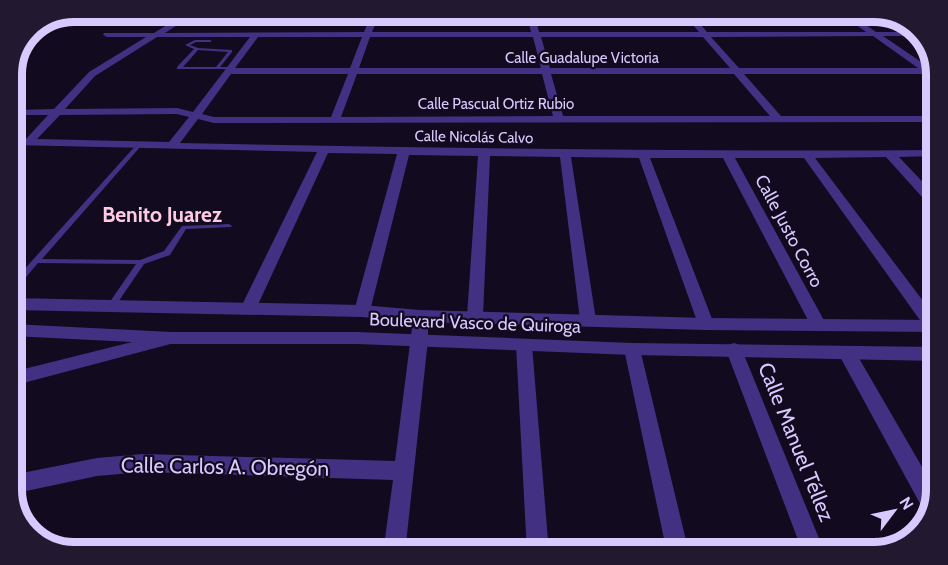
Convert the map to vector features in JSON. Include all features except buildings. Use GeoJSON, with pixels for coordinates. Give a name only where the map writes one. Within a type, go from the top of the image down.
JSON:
{"type":"FeatureCollection","features":[{"type":"Feature","properties":{"kind":"street"},"geometry":{"type":"LineString","coordinates":[[533,22],[559,120]]}},
{"type":"Feature","properties":{"kind":"street"},"geometry":{"type":"LineString","coordinates":[[695,22],[777,119]]}},
{"type":"Feature","properties":{"kind":"street"},"geometry":{"type":"LineString","coordinates":[[857,22],[924,67]]}},
{"type":"Feature","properties":{"kind":"street"},"geometry":{"type":"LineString","coordinates":[[28,143],[92,74],[175,23]]}},
{"type":"Feature","properties":{"kind":"street"},"geometry":{"type":"LineString","coordinates":[[335,119],[372,23]]}},
{"type":"Feature","properties":{"kind":"street"},"geometry":{"type":"LineString","coordinates":[[107,35],[906,34]]}},
{"type":"Feature","properties":{"kind":"street"},"geometry":{"type":"LineString","coordinates":[[172,146],[256,35]]}},
{"type":"Feature","properties":{"kind":"street","name":"Calle Guadalupe Victoria"},"geometry":{"type":"LineString","coordinates":[[230,70],[925,73]]}},
{"type":"Feature","properties":{"kind":"street","name":"Calle Pascual Ortiz Rubio"},"geometry":{"type":"LineString","coordinates":[[23,112],[177,111],[214,120],[925,119]]}},
{"type":"Feature","properties":{"kind":"street","name":"Calle Nicolás Calvo"},"geometry":{"type":"LineString","coordinates":[[23,143],[484,153],[728,155],[925,153]]}},
{"type":"Feature","properties":{"kind":"street"},"geometry":{"type":"LineString","coordinates":[[248,309],[324,149]]}},
{"type":"Feature","properties":{"kind":"street"},"geometry":{"type":"LineString","coordinates":[[362,311],[404,151]]}},
{"type":"Feature","properties":{"kind":"street"},"geometry":{"type":"LineString","coordinates":[[475,316],[484,153]]}},
{"type":"Feature","properties":{"kind":"street"},"geometry":{"type":"LineString","coordinates":[[565,153],[588,321]]}},
{"type":"Feature","properties":{"kind":"street"},"geometry":{"type":"LineString","coordinates":[[889,153],[925,192]]}},
{"type":"Feature","properties":{"kind":"street"},"geometry":{"type":"LineString","coordinates":[[643,154],[706,324]]}},
{"type":"Feature","properties":{"kind":"street"},"geometry":{"type":"LineString","coordinates":[[807,154],[926,313]]}},
{"type":"Feature","properties":{"kind":"street","name":"Calle Justo Corro"},"geometry":{"type":"LineString","coordinates":[[728,155],[818,324]]}},
{"type":"Feature","properties":{"kind":"street","name":"Boulevard Vasco de Quiroga"},"geometry":{"type":"LineString","coordinates":[[23,304],[362,311],[420,316],[706,324],[926,326]]}},
{"type":"Feature","properties":{"kind":"street"},"geometry":{"type":"LineString","coordinates":[[395,542],[420,340],[420,316]]}},
{"type":"Feature","properties":{"kind":"street","name":"Boulevard Vasco de Quiroga"},"geometry":{"type":"LineString","coordinates":[[23,331],[172,338],[420,340],[632,349],[926,354]]}},
{"type":"Feature","properties":{"kind":"street"},"geometry":{"type":"LineString","coordinates":[[23,376],[172,338]]}},
{"type":"Feature","properties":{"kind":"street"},"geometry":{"type":"LineString","coordinates":[[524,345],[537,542]]}},
{"type":"Feature","properties":{"kind":"street"},"geometry":{"type":"LineString","coordinates":[[632,349],[676,542]]}},
{"type":"Feature","properties":{"kind":"street","name":"Calle Manuel Téllez"},"geometry":{"type":"LineString","coordinates":[[734,350],[810,542]]}},
{"type":"Feature","properties":{"kind":"street"},"geometry":{"type":"LineString","coordinates":[[847,353],[926,493]]}},
{"type":"Feature","properties":{"kind":"street","name":"Calle Carlos A. Obregón"},"geometry":{"type":"LineString","coordinates":[[23,483],[97,467],[143,463],[404,471]]}},
{"type":"Feature","properties":{"kind":"lane"},"geometry":{"type":"LineString","coordinates":[[57,26],[85,24]]}},
{"type":"Feature","properties":{"kind":"lane"},"geometry":{"type":"LineString","coordinates":[[210,41],[195,41],[188,45],[197,49],[231,51],[217,68]]}},
{"type":"Feature","properties":{"kind":"lane"},"geometry":{"type":"LineString","coordinates":[[197,49],[179,68],[230,70]]}},
{"type":"Feature","properties":{"kind":"lane"},"geometry":{"type":"LineString","coordinates":[[23,276],[139,146]]}},
{"type":"Feature","properties":{"kind":"lane"},"geometry":{"type":"LineString","coordinates":[[36,261],[141,262],[166,253],[184,227],[228,226]]}},
{"type":"Feature","properties":{"kind":"lane"},"geometry":{"type":"LineString","coordinates":[[111,306],[141,262]]}},
{"type":"Feature","properties":{"kind":"district","name":"Benito Juarez"},"geometry":{"type":"Point","coordinates":[162,215]}}]}
